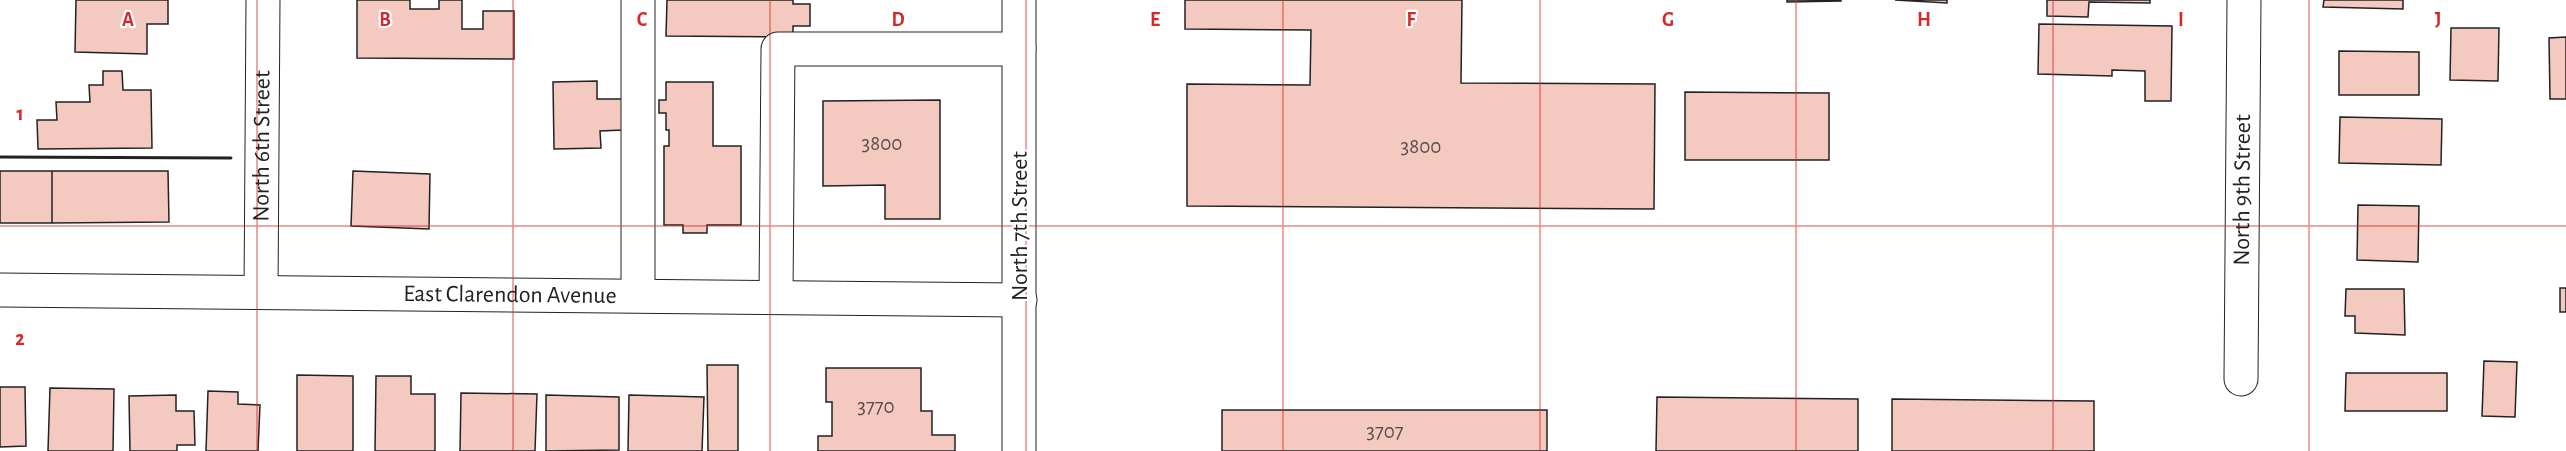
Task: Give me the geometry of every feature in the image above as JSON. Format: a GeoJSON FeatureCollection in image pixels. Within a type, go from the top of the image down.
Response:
{"type":"FeatureCollection","features":[{"type":"Feature","properties":{"kind":"street","name":"North 6th Street"},"geometry":{"type":"LineString","coordinates":[[261,292],[263,0]]}},
{"type":"Feature","properties":{"kind":"street"},"geometry":{"type":"LineString","coordinates":[[638,295],[639,0]]}},
{"type":"Feature","properties":{"kind":"street","name":"North 7th Street"},"geometry":{"type":"LineString","coordinates":[[1019,0],[1019,451]]}},
{"type":"Feature","properties":{"kind":"street","name":"North 9th Street"},"geometry":{"type":"LineString","coordinates":[[2241,379],[2244,0]]}},
{"type":"Feature","properties":{"kind":"street"},"geometry":{"type":"LineString","coordinates":[[776,297],[778,49],[1019,49]]}},
{"type":"Feature","properties":{"kind":"street","name":"East Clarendon Avenue"},"geometry":{"type":"LineString","coordinates":[[0,290],[1020,300]]}},
{"type":"Feature","properties":{"kind":"building"},"geometry":{"type":"Polygon","coordinates":[[[76,0],[168,0],[168,24],[147,24],[147,54],[75,52],[76,0]]]}},
{"type":"Feature","properties":{"kind":"building"},"geometry":{"type":"Polygon","coordinates":[[[357,0],[410,0],[410,9],[439,9],[439,0],[462,0],[462,29],[483,29],[483,11],[514,11],[514,59],[357,58],[357,0]]]}},
{"type":"Feature","properties":{"kind":"building"},"geometry":{"type":"Polygon","coordinates":[[[667,0],[793,0],[793,4],[810,4],[810,26],[793,26],[793,37],[666,36],[667,0]]]}},
{"type":"Feature","properties":{"kind":"building"},"geometry":{"type":"Polygon","coordinates":[[[1185,0],[1462,0],[1461,83],[1655,84],[1654,209],[1187,206],[1187,84],[1310,85],[1311,30],[1185,29],[1185,0]]]}},
{"type":"Feature","properties":{"kind":"building"},"geometry":{"type":"Polygon","coordinates":[[[1787,0],[1841,0],[1841,1],[1787,2],[1787,0]]]}},
{"type":"Feature","properties":{"kind":"building"},"geometry":{"type":"Polygon","coordinates":[[[1895,0],[1947,0],[1947,3],[1895,0]]]}},
{"type":"Feature","properties":{"kind":"building"},"geometry":{"type":"Polygon","coordinates":[[[2047,0],[2150,0],[2150,3],[2089,2],[2088,17],[2047,16],[2047,0]]]}},
{"type":"Feature","properties":{"kind":"building"},"geometry":{"type":"Polygon","coordinates":[[[2324,0],[2403,0],[2403,9],[2323,7],[2324,0]]]}},
{"type":"Feature","properties":{"kind":"building"},"geometry":{"type":"Polygon","coordinates":[[[2039,24],[2172,26],[2171,101],[2145,101],[2145,71],[2112,70],[2112,76],[2038,74],[2039,24]]]}},
{"type":"Feature","properties":{"kind":"building"},"geometry":{"type":"Polygon","coordinates":[[[2451,28],[2499,28],[2498,81],[2450,80],[2451,28]]]}},
{"type":"Feature","properties":{"kind":"building"},"geometry":{"type":"Polygon","coordinates":[[[2566,37],[2566,99],[2550,99],[2549,38],[2566,37]]]}},
{"type":"Feature","properties":{"kind":"building"},"geometry":{"type":"Polygon","coordinates":[[[2339,51],[2419,52],[2419,95],[2339,95],[2339,51]]]}},
{"type":"Feature","properties":{"kind":"building"},"geometry":{"type":"Polygon","coordinates":[[[103,71],[122,71],[123,90],[151,90],[152,148],[38,149],[37,120],[57,120],[56,102],[90,102],[89,85],[103,85],[103,71]]]}},
{"type":"Feature","properties":{"kind":"building"},"geometry":{"type":"Polygon","coordinates":[[[597,81],[597,99],[623,99],[623,130],[600,131],[601,148],[554,149],[553,82],[597,81]]]}},
{"type":"Feature","properties":{"kind":"building"},"geometry":{"type":"Polygon","coordinates":[[[666,82],[713,82],[713,146],[741,146],[741,225],[707,225],[707,233],[683,233],[683,225],[664,225],[664,146],[669,146],[669,130],[666,130],[666,113],[659,113],[659,100],[666,100],[666,82]]]}},
{"type":"Feature","properties":{"kind":"building"},"geometry":{"type":"Polygon","coordinates":[[[1685,92],[1829,93],[1829,160],[1685,160],[1685,92]]]}},
{"type":"Feature","properties":{"kind":"building"},"geometry":{"type":"Polygon","coordinates":[[[940,100],[940,219],[885,219],[885,185],[823,186],[823,101],[940,100]]]}},
{"type":"Feature","properties":{"kind":"building"},"geometry":{"type":"Polygon","coordinates":[[[2340,117],[2442,119],[2441,165],[2339,163],[2340,117]]]}},
{"type":"Feature","properties":{"kind":"building"},"geometry":{"type":"Polygon","coordinates":[[[0,171],[52,171],[52,223],[0,223],[0,171]]]}},
{"type":"Feature","properties":{"kind":"building"},"geometry":{"type":"Polygon","coordinates":[[[52,171],[168,171],[169,222],[52,223],[52,171]]]}},
{"type":"Feature","properties":{"kind":"building"},"geometry":{"type":"Polygon","coordinates":[[[353,171],[430,174],[429,229],[351,226],[353,171]]]}},
{"type":"Feature","properties":{"kind":"building"},"geometry":{"type":"Polygon","coordinates":[[[2358,205],[2419,206],[2418,262],[2357,260],[2358,205]]]}},
{"type":"Feature","properties":{"kind":"building"},"geometry":{"type":"Polygon","coordinates":[[[2560,288],[2566,288],[2566,312],[2560,312],[2560,288]]]}},
{"type":"Feature","properties":{"kind":"building"},"geometry":{"type":"Polygon","coordinates":[[[2346,289],[2404,289],[2405,335],[2355,333],[2355,316],[2345,316],[2346,289]]]}},
{"type":"Feature","properties":{"kind":"building"},"geometry":{"type":"Polygon","coordinates":[[[2484,361],[2517,362],[2515,417],[2482,416],[2484,361]]]}},
{"type":"Feature","properties":{"kind":"building"},"geometry":{"type":"Polygon","coordinates":[[[707,365],[738,365],[738,451],[708,451],[707,365]]]}},
{"type":"Feature","properties":{"kind":"building"},"geometry":{"type":"Polygon","coordinates":[[[826,368],[921,368],[921,411],[932,411],[932,435],[955,435],[955,451],[818,451],[818,436],[832,436],[832,402],[826,402],[826,368]]]}},
{"type":"Feature","properties":{"kind":"building"},"geometry":{"type":"Polygon","coordinates":[[[2346,373],[2447,373],[2447,411],[2345,411],[2346,373]]]}},
{"type":"Feature","properties":{"kind":"building"},"geometry":{"type":"Polygon","coordinates":[[[297,375],[353,376],[353,451],[297,451],[297,375]]]}},
{"type":"Feature","properties":{"kind":"building"},"geometry":{"type":"Polygon","coordinates":[[[376,376],[411,376],[411,394],[435,394],[435,451],[375,451],[376,376]]]}},
{"type":"Feature","properties":{"kind":"building"},"geometry":{"type":"Polygon","coordinates":[[[0,387],[25,387],[26,446],[0,447],[0,387]]]}},
{"type":"Feature","properties":{"kind":"building"},"geometry":{"type":"Polygon","coordinates":[[[50,388],[114,389],[113,451],[48,451],[50,388]]]}},
{"type":"Feature","properties":{"kind":"building"},"geometry":{"type":"Polygon","coordinates":[[[208,391],[238,392],[238,404],[260,405],[258,451],[206,451],[208,391]]]}},
{"type":"Feature","properties":{"kind":"building"},"geometry":{"type":"Polygon","coordinates":[[[461,393],[537,394],[535,451],[460,451],[461,393]]]}},
{"type":"Feature","properties":{"kind":"building"},"geometry":{"type":"Polygon","coordinates":[[[176,395],[176,411],[194,411],[195,445],[177,445],[177,451],[130,451],[129,396],[176,395]]]}},
{"type":"Feature","properties":{"kind":"building"},"geometry":{"type":"Polygon","coordinates":[[[546,395],[619,397],[619,450],[546,451],[546,395]]]}},
{"type":"Feature","properties":{"kind":"building"},"geometry":{"type":"Polygon","coordinates":[[[629,395],[704,397],[702,451],[628,451],[629,395]]]}},
{"type":"Feature","properties":{"kind":"building"},"geometry":{"type":"Polygon","coordinates":[[[1657,397],[1858,399],[1858,451],[1656,451],[1657,397]]]}},
{"type":"Feature","properties":{"kind":"building"},"geometry":{"type":"Polygon","coordinates":[[[1892,399],[2094,401],[2094,451],[1892,451],[1892,399]]]}},
{"type":"Feature","properties":{"kind":"building"},"geometry":{"type":"Polygon","coordinates":[[[1222,410],[1547,410],[1547,451],[1222,451],[1222,410]]]}},
{"type":"Feature","properties":{"kind":"wall"},"geometry":{"type":"LineString","coordinates":[[0,157],[231,158]]}}]}
